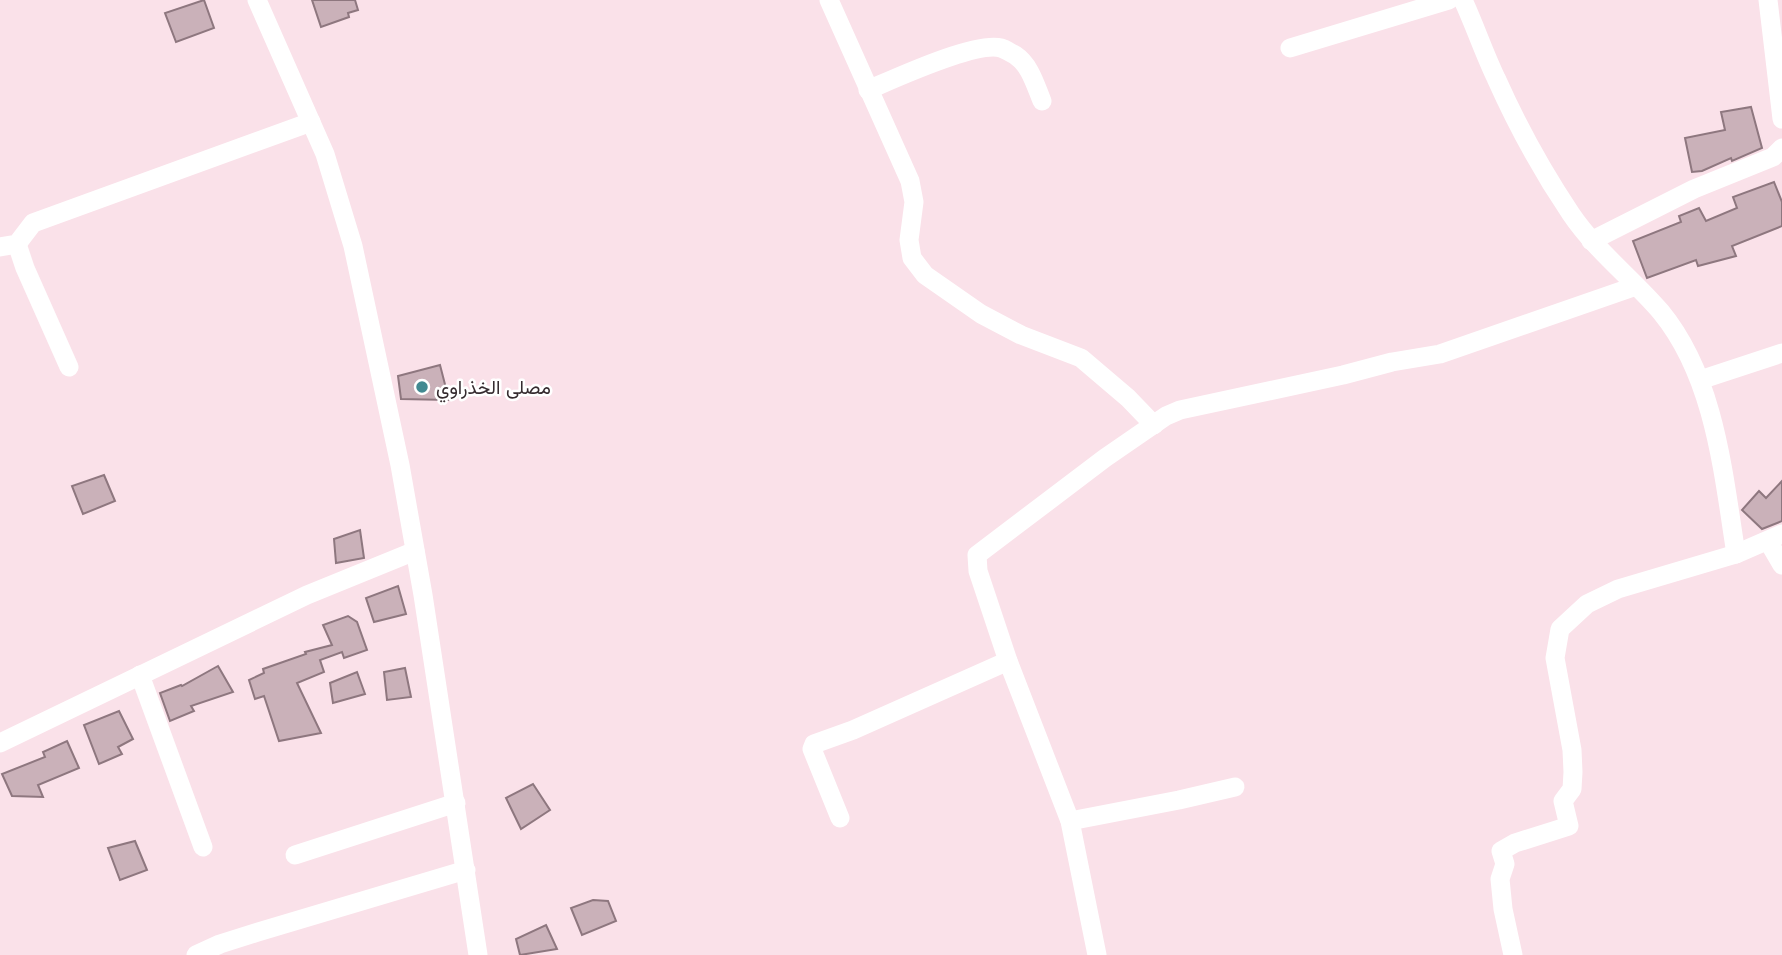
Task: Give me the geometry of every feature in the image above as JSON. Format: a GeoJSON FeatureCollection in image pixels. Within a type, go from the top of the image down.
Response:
{"type":"FeatureCollection","features":[{"type":"Feature","properties":{"kind":"street"},"geometry":{"type":"LineString","coordinates":[[257,0],[325,154],[353,246],[400,465],[456,803],[478,955]]}},
{"type":"Feature","properties":{"kind":"street"},"geometry":{"type":"LineString","coordinates":[[829,0],[909,181],[914,202],[909,240],[912,258],[925,275],[981,314],[1021,335],[1081,358],[1129,398],[1154,425]]}},
{"type":"Feature","properties":{"kind":"street"},"geometry":{"type":"LineString","coordinates":[[1290,48],[1449,0]]}},
{"type":"Feature","properties":{"kind":"street"},"geometry":{"type":"LineString","coordinates":[[1463,0],[1495,76],[1537,159],[1591,241],[1661,312],[1700,380],[1721,462],[1736,554]]}},
{"type":"Feature","properties":{"kind":"street"},"geometry":{"type":"LineString","coordinates":[[1768,0],[1782,119]]}},
{"type":"Feature","properties":{"kind":"street"},"geometry":{"type":"LineString","coordinates":[[868,90],[932,64],[977,50],[999,47],[1017,56],[1029,69],[1042,101]]}},
{"type":"Feature","properties":{"kind":"street"},"geometry":{"type":"LineString","coordinates":[[69,367],[24,268],[8,246],[33,223],[312,122]]}},
{"type":"Feature","properties":{"kind":"street"},"geometry":{"type":"LineString","coordinates":[[1591,241],[1694,189],[1773,157],[1782,148]]}},
{"type":"Feature","properties":{"kind":"street"},"geometry":{"type":"LineString","coordinates":[[1097,955],[1070,821],[1008,661],[978,570],[977,555],[1105,458],[1166,416],[1191,406],[1440,354],[1636,286]]}},
{"type":"Feature","properties":{"kind":"street"},"geometry":{"type":"LineString","coordinates":[[1700,380],[1782,354]]}},
{"type":"Feature","properties":{"kind":"street"},"geometry":{"type":"LineString","coordinates":[[1513,955],[1503,909],[1500,879],[1505,864],[1501,851],[1515,843],[1569,827],[1563,801],[1572,789],[1572,750],[1555,658],[1560,629],[1587,604],[1618,589],[1736,554],[1775,538],[1782,565]]}},
{"type":"Feature","properties":{"kind":"street"},"geometry":{"type":"LineString","coordinates":[[0,743],[307,595],[415,551]]}},
{"type":"Feature","properties":{"kind":"street"},"geometry":{"type":"LineString","coordinates":[[840,818],[813,748],[814,744],[853,730],[1008,661]]}},
{"type":"Feature","properties":{"kind":"street"},"geometry":{"type":"LineString","coordinates":[[140,675],[203,847]]}},
{"type":"Feature","properties":{"kind":"street"},"geometry":{"type":"LineString","coordinates":[[1070,821],[1235,787]]}},
{"type":"Feature","properties":{"kind":"street"},"geometry":{"type":"LineString","coordinates":[[295,855],[456,803]]}},
{"type":"Feature","properties":{"kind":"street"},"geometry":{"type":"LineString","coordinates":[[196,955],[258,932],[466,870]]}},
{"type":"Feature","properties":{"kind":"building"},"geometry":{"type":"Polygon","coordinates":[[[204,0],[214,28],[176,42],[165,13],[204,0]]]}},
{"type":"Feature","properties":{"kind":"building"},"geometry":{"type":"Polygon","coordinates":[[[312,0],[355,0],[358,10],[348,13],[349,17],[321,27],[312,0]]]}},
{"type":"Feature","properties":{"kind":"building"},"geometry":{"type":"Polygon","coordinates":[[[1751,107],[1762,148],[1732,161],[1731,158],[1702,171],[1692,172],[1685,138],[1725,130],[1721,112],[1751,107]]]}},
{"type":"Feature","properties":{"kind":"building"},"geometry":{"type":"Polygon","coordinates":[[[1774,182],[1782,202],[1782,226],[1732,246],[1736,256],[1698,266],[1696,260],[1647,278],[1633,241],[1681,222],[1679,216],[1699,208],[1706,221],[1737,208],[1733,197],[1774,182]]]}},
{"type":"Feature","properties":{"kind":"building","name":"مصلى الخذراوي"},"geometry":{"type":"Polygon","coordinates":[[[440,365],[449,400],[401,399],[398,376],[440,365]]]}},
{"type":"Feature","properties":{"kind":"building"},"geometry":{"type":"Polygon","coordinates":[[[104,475],[115,501],[83,514],[72,486],[104,475]]]}},
{"type":"Feature","properties":{"kind":"building"},"geometry":{"type":"Polygon","coordinates":[[[1782,481],[1782,521],[1762,529],[1742,510],[1759,491],[1766,498],[1782,481]]]}},
{"type":"Feature","properties":{"kind":"building"},"geometry":{"type":"Polygon","coordinates":[[[360,530],[364,558],[336,563],[334,539],[360,530]]]}},
{"type":"Feature","properties":{"kind":"building"},"geometry":{"type":"Polygon","coordinates":[[[398,586],[406,614],[374,622],[366,598],[398,586]]]}},
{"type":"Feature","properties":{"kind":"building"},"geometry":{"type":"Polygon","coordinates":[[[348,616],[357,622],[367,650],[344,658],[342,652],[320,660],[324,672],[297,683],[321,733],[279,741],[264,696],[255,699],[249,680],[264,673],[263,669],[306,654],[305,652],[332,645],[323,625],[348,616]]]}},
{"type":"Feature","properties":{"kind":"building"},"geometry":{"type":"Polygon","coordinates":[[[218,666],[233,692],[191,706],[194,711],[170,721],[160,693],[182,686],[218,666]]]}},
{"type":"Feature","properties":{"kind":"building"},"geometry":{"type":"Polygon","coordinates":[[[405,668],[411,697],[387,700],[384,672],[405,668]]]}},
{"type":"Feature","properties":{"kind":"building"},"geometry":{"type":"Polygon","coordinates":[[[357,672],[365,694],[333,703],[330,683],[357,672]]]}},
{"type":"Feature","properties":{"kind":"building"},"geometry":{"type":"Polygon","coordinates":[[[119,711],[133,739],[118,747],[122,754],[99,764],[84,725],[119,711]]]}},
{"type":"Feature","properties":{"kind":"building"},"geometry":{"type":"Polygon","coordinates":[[[67,741],[79,768],[38,785],[43,797],[12,796],[2,774],[45,757],[43,752],[67,741]]]}},
{"type":"Feature","properties":{"kind":"building"},"geometry":{"type":"Polygon","coordinates":[[[533,784],[550,810],[521,829],[506,798],[533,784]]]}},
{"type":"Feature","properties":{"kind":"building"},"geometry":{"type":"Polygon","coordinates":[[[135,841],[147,870],[120,880],[108,848],[135,841]]]}},
{"type":"Feature","properties":{"kind":"building"},"geometry":{"type":"Polygon","coordinates":[[[593,900],[608,901],[616,921],[582,935],[571,908],[593,900]]]}},
{"type":"Feature","properties":{"kind":"building"},"geometry":{"type":"Polygon","coordinates":[[[546,925],[557,949],[520,955],[516,939],[546,925]]]}},
{"type":"Feature","properties":{"kind":"place","name":"مصلى الخذراوي"},"geometry":{"type":"Point","coordinates":[422,387]}}]}
